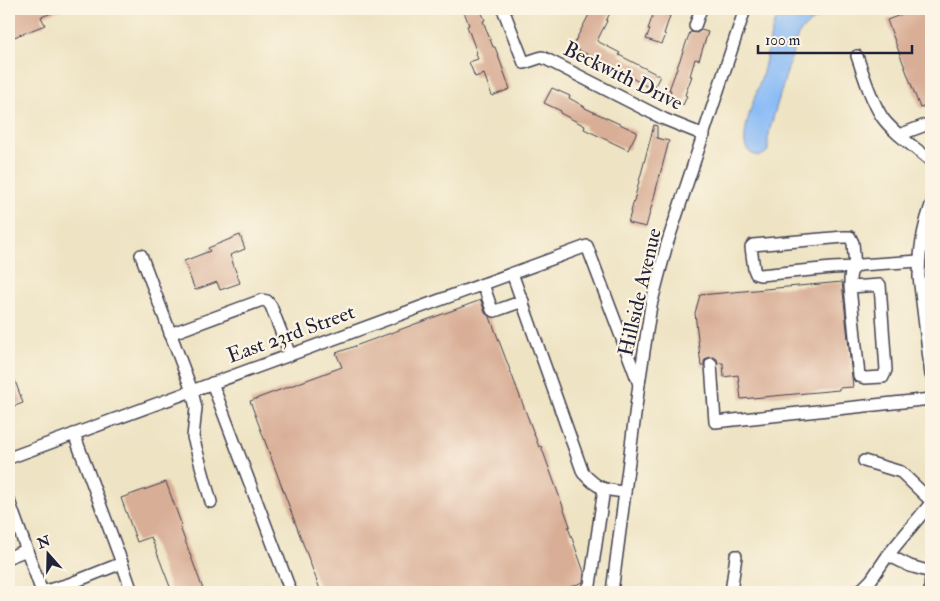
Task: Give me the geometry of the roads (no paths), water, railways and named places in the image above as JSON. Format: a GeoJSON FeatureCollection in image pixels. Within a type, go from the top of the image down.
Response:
{"type":"FeatureCollection","features":[{"type":"Feature","properties":{"kind":"street","name":"Beckwith Drive"},"geometry":{"type":"LineString","coordinates":[[503,9],[524,63],[542,58],[664,119],[704,135]]}},
{"type":"Feature","properties":{"kind":"street"},"geometry":{"type":"LineString","coordinates":[[695,26],[701,9]]}},
{"type":"Feature","properties":{"kind":"street","name":"Hillside Avenue"},"geometry":{"type":"LineString","coordinates":[[612,592],[647,326],[654,292],[667,244],[745,9]]}},
{"type":"Feature","properties":{"kind":"street"},"geometry":{"type":"LineString","coordinates":[[857,56],[871,96],[882,118],[899,135],[931,161]]}},
{"type":"Feature","properties":{"kind":"street"},"geometry":{"type":"LineString","coordinates":[[899,135],[931,123]]}},
{"type":"Feature","properties":{"kind":"street"},"geometry":{"type":"LineString","coordinates":[[931,205],[925,222],[919,261],[919,277],[929,344],[931,375]]}},
{"type":"Feature","properties":{"kind":"street"},"geometry":{"type":"LineString","coordinates":[[850,237],[853,242],[855,268],[756,274],[751,247],[757,244],[850,237]]}},
{"type":"Feature","properties":{"kind":"street","name":"East 23rd Street"},"geometry":{"type":"LineString","coordinates":[[9,458],[587,246],[639,384]]}},
{"type":"Feature","properties":{"kind":"street"},"geometry":{"type":"LineString","coordinates":[[141,255],[192,391],[196,408],[193,437],[211,502]]}},
{"type":"Feature","properties":{"kind":"street"},"geometry":{"type":"LineString","coordinates":[[850,287],[880,285],[886,370],[883,376],[865,378],[859,376],[850,287],[850,276],[855,268],[860,265],[919,261]]}},
{"type":"Feature","properties":{"kind":"street"},"geometry":{"type":"LineString","coordinates":[[512,273],[583,473],[600,488],[625,492]]}},
{"type":"Feature","properties":{"kind":"street"},"geometry":{"type":"LineString","coordinates":[[483,284],[492,310],[495,311],[523,301]]}},
{"type":"Feature","properties":{"kind":"street"},"geometry":{"type":"LineString","coordinates":[[170,334],[262,300],[267,301],[271,306],[290,355]]}},
{"type":"Feature","properties":{"kind":"street"},"geometry":{"type":"LineString","coordinates":[[711,364],[715,422],[931,399]]}},
{"type":"Feature","properties":{"kind":"street"},"geometry":{"type":"LineString","coordinates":[[212,383],[291,592]]}},
{"type":"Feature","properties":{"kind":"street"},"geometry":{"type":"LineString","coordinates":[[74,434],[132,592]]}},
{"type":"Feature","properties":{"kind":"street"},"geometry":{"type":"LineString","coordinates":[[859,592],[931,502],[900,472],[864,461]]}},
{"type":"Feature","properties":{"kind":"street"},"geometry":{"type":"LineString","coordinates":[[586,592],[590,585],[604,489]]}},
{"type":"Feature","properties":{"kind":"street"},"geometry":{"type":"LineString","coordinates":[[9,501],[42,592],[70,588],[122,564]]}},
{"type":"Feature","properties":{"kind":"street"},"geometry":{"type":"LineString","coordinates":[[9,557],[27,550]]}},
{"type":"Feature","properties":{"kind":"street"},"geometry":{"type":"LineString","coordinates":[[888,555],[931,574],[930,592]]}},
{"type":"Feature","properties":{"kind":"street"},"geometry":{"type":"LineString","coordinates":[[734,591],[736,556]]}},
{"type":"Feature","properties":{"kind":"water"},"geometry":{"type":"Polygon","coordinates":[[[781,9],[832,9],[807,25],[798,35],[771,125],[768,151],[757,156],[747,149],[745,144],[746,127],[763,72],[773,27],[781,9]]]}}]}
